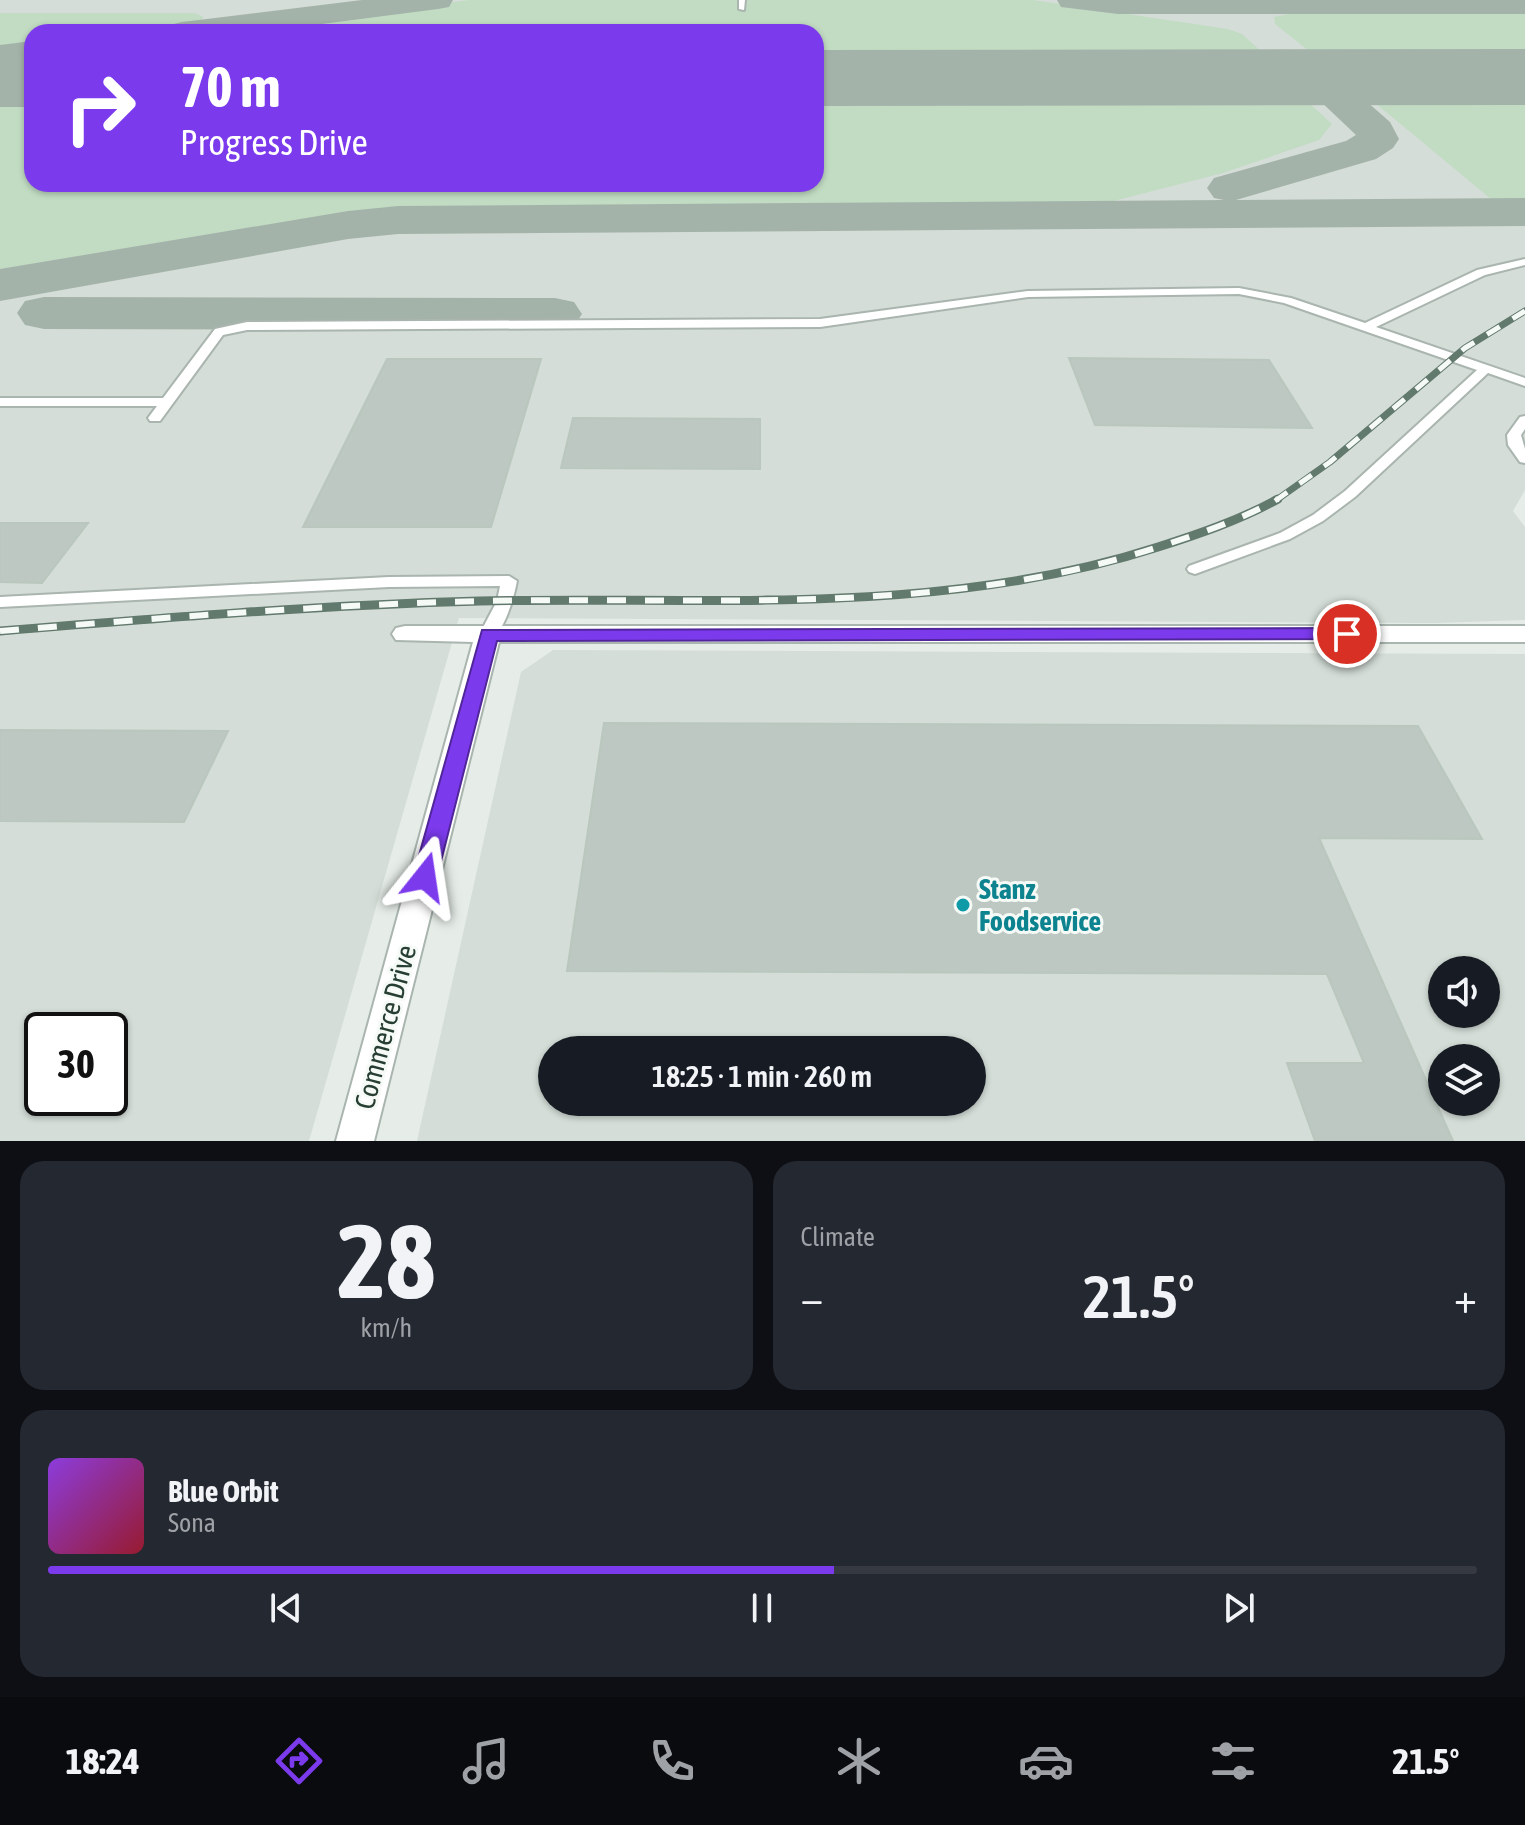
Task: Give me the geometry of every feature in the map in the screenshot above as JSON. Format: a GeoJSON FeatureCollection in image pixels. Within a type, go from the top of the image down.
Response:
{"type":"FeatureCollection","features":[{"type":"Feature","properties":{"kind":"street"},"geometry":{"type":"LineString","coordinates":[[405,634],[1525,634]]}},
{"type":"Feature","properties":{"kind":"street","name":"Commerce Drive"},"geometry":{"type":"LineString","coordinates":[[355,1141],[488,635]]}},
{"type":"Feature","properties":{"kind":"lane"},"geometry":{"type":"LineString","coordinates":[[1368,326],[1481,272],[1525,262]]}},
{"type":"Feature","properties":{"kind":"lane"},"geometry":{"type":"LineString","coordinates":[[155,418],[219,332],[247,326],[820,323],[1028,294],[1188,289],[1239,291],[1287,300],[1525,382]]}},
{"type":"Feature","properties":{"kind":"lane"},"geometry":{"type":"LineString","coordinates":[[1195,569],[1285,536],[1318,518],[1350,494],[1485,369]]}},
{"type":"Feature","properties":{"kind":"lane"},"geometry":{"type":"LineString","coordinates":[[0,402],[167,402]]}},
{"type":"Feature","properties":{"kind":"lane"},"geometry":{"type":"LineString","coordinates":[[1525,420],[1514,435],[1515,445],[1525,459]]}},
{"type":"Feature","properties":{"kind":"lane"},"geometry":{"type":"LineString","coordinates":[[0,602],[389,582],[509,581],[505,601],[488,635]]}},
{"type":"Feature","properties":{"kind":"shaded area"},"geometry":{"type":"Polygon","coordinates":[[[0,0],[1525,0],[1525,490],[1513,511],[1525,527],[1525,620],[1437,623],[459,618],[309,1141],[0,1141],[0,0]]]}},
{"type":"Feature","properties":{"kind":"shaded area"},"geometry":{"type":"Polygon","coordinates":[[[553,650],[1525,654],[1525,1141],[417,1141],[521,672],[553,650]]]}},
{"type":"Feature","properties":{"kind":"green space"},"geometry":{"type":"Polygon","coordinates":[[[469,0],[1033,0],[1228,29],[1242,34],[1264,54],[1264,60],[1253,63],[824,63],[824,24],[288,24],[469,0]]]}},
{"type":"Feature","properties":{"kind":"green space"},"geometry":{"type":"Polygon","coordinates":[[[1310,10],[1525,10],[1525,62],[1323,62],[1275,24],[1274,17],[1310,10]]]}},
{"type":"Feature","properties":{"kind":"green space"},"geometry":{"type":"Polygon","coordinates":[[[0,13],[194,13],[204,17],[199,22],[183,24],[24,24],[24,44],[0,47],[0,13]]]}},
{"type":"Feature","properties":{"kind":"green space"},"geometry":{"type":"Polygon","coordinates":[[[1380,91],[1525,91],[1525,200],[1491,199],[1374,102],[1380,91]]]}},
{"type":"Feature","properties":{"kind":"green space"},"geometry":{"type":"Polygon","coordinates":[[[0,92],[24,92],[24,192],[824,192],[824,92],[1263,92],[1306,100],[1332,124],[1319,140],[1223,173],[1098,205],[389,209],[0,270],[0,92]]]}},
{"type":"Feature","properties":{"kind":"building"},"geometry":{"type":"Polygon","coordinates":[[[1069,358],[1269,360],[1312,428],[1095,425],[1069,358]]]}},
{"type":"Feature","properties":{"kind":"building"},"geometry":{"type":"Polygon","coordinates":[[[387,359],[541,359],[491,527],[303,527],[387,359]]]}},
{"type":"Feature","properties":{"kind":"building"},"geometry":{"type":"Polygon","coordinates":[[[573,418],[760,419],[760,469],[561,468],[573,418]]]}},
{"type":"Feature","properties":{"kind":"building"},"geometry":{"type":"Polygon","coordinates":[[[0,523],[88,523],[42,583],[0,582],[0,523]]]}},
{"type":"Feature","properties":{"kind":"building","name":"Stanz Foodservice"},"geometry":{"type":"Polygon","coordinates":[[[604,723],[1418,726],[1482,839],[1319,838],[1428,1084],[1428,1116],[1442,1116],[1453,1141],[1315,1141],[1287,1063],[1364,1063],[1327,974],[567,971],[604,723]]]}},
{"type":"Feature","properties":{"kind":"building"},"geometry":{"type":"Polygon","coordinates":[[[0,730],[228,731],[184,822],[0,821],[0,730]]]}},
{"type":"Feature","properties":{"kind":"taxiway"},"geometry":{"type":"LineString","coordinates":[[246,24],[438,0]]}},
{"type":"Feature","properties":{"kind":"taxiway"},"geometry":{"type":"LineString","coordinates":[[1072,0],[1118,5],[1525,5]]}},
{"type":"Feature","properties":{"kind":"taxiway"},"geometry":{"type":"LineString","coordinates":[[0,55],[24,52]]}},
{"type":"Feature","properties":{"kind":"taxiway"},"geometry":{"type":"LineString","coordinates":[[1230,188],[1361,150],[1378,139],[1376,131],[1329,88],[1260,78]]}},
{"type":"Feature","properties":{"kind":"taxiway"},"geometry":{"type":"LineString","coordinates":[[0,285],[348,225],[398,220],[1525,212]]}},
{"type":"Feature","properties":{"kind":"taxiway"},"geometry":{"type":"LineString","coordinates":[[44,313],[555,314]]}},
{"type":"Feature","properties":{"kind":"runway"},"geometry":{"type":"LineString","coordinates":[[824,78],[1525,77]]}},
{"type":"Feature","properties":{"kind":"runway"},"geometry":{"type":"LineString","coordinates":[[0,79],[24,79]]}},
{"type":"Feature","properties":{"kind":"railway"},"geometry":{"type":"LineString","coordinates":[[1277,500],[1330,462],[1465,348],[1525,311]]}},
{"type":"Feature","properties":{"kind":"railway"},"geometry":{"type":"LineString","coordinates":[[0,631],[420,603],[822,599],[907,594],[992,585],[1075,570],[1189,537],[1277,500]]}},
{"type":"Feature","properties":{"kind":"place","name":"Stanz Foodservice"},"geometry":{"type":"Point","coordinates":[963,905]}},
{"type":"Feature","properties":{"kind":"route"},"geometry":{"type":"LineString","coordinates":[[425,877],[488,635],[1347,634]]}}]}
